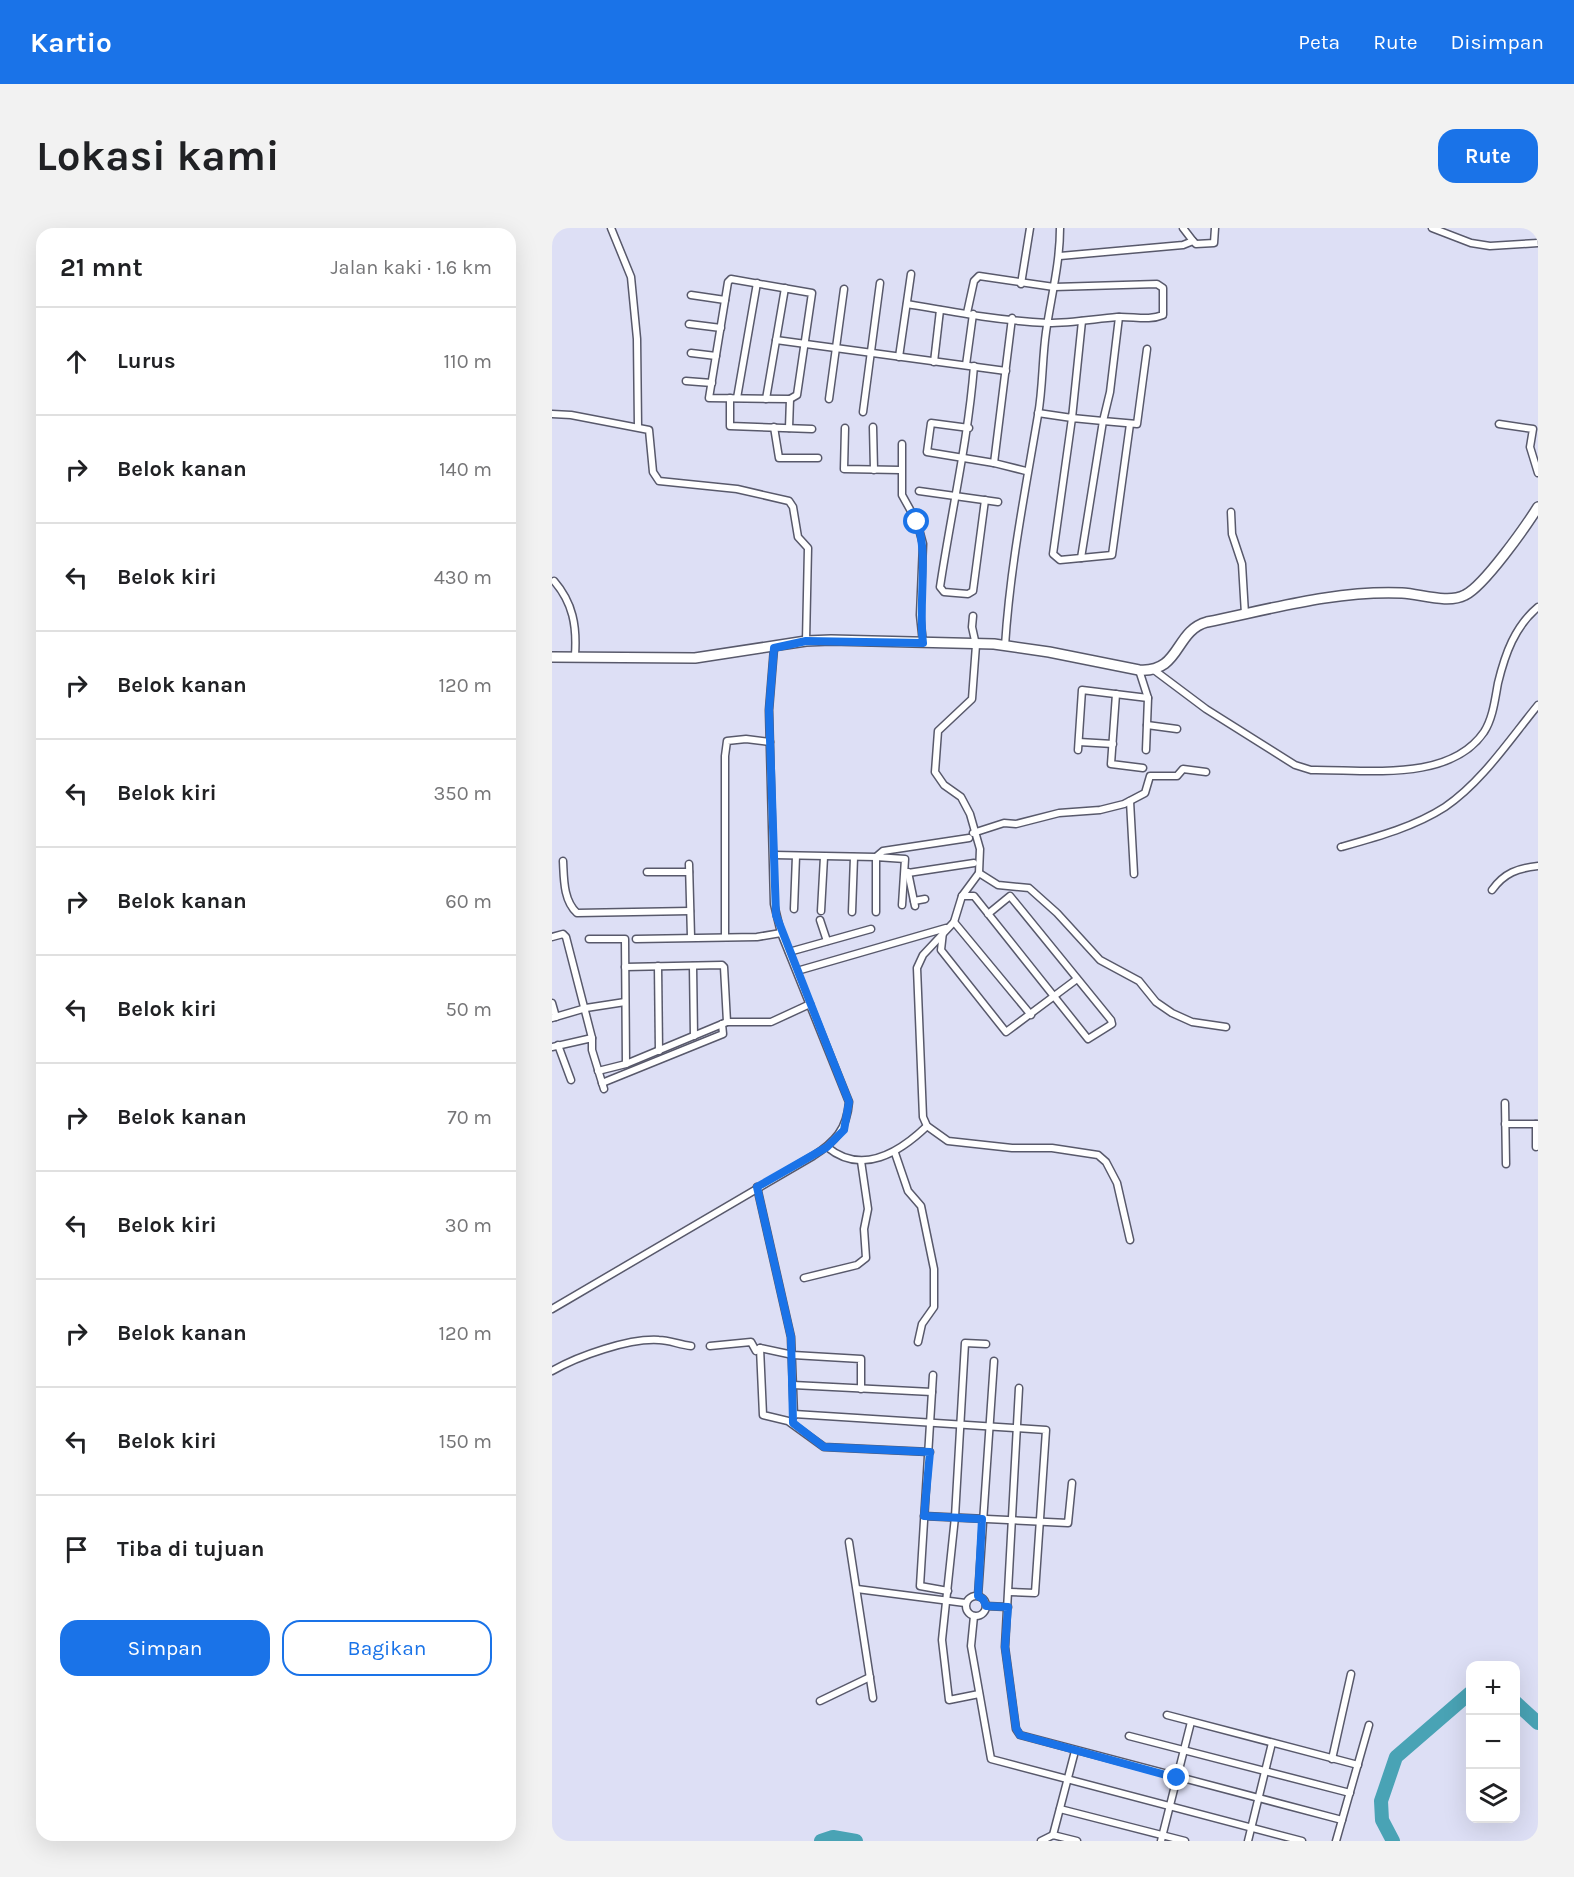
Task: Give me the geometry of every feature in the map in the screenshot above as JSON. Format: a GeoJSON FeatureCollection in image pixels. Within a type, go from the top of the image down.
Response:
{"type":"FeatureCollection","features":[{"type":"Feature","properties":{"kind":"street"},"geometry":{"type":"LineString","coordinates":[[611,228],[626,259],[633,299],[638,339],[638,427]]}},
{"type":"Feature","properties":{"kind":"street"},"geometry":{"type":"LineString","coordinates":[[1021,284],[1030,228]]}},
{"type":"Feature","properties":{"kind":"street"},"geometry":{"type":"LineString","coordinates":[[1005,646],[1009,580],[1026,471],[1038,413],[1048,322],[1060,256],[1060,228]]}},
{"type":"Feature","properties":{"kind":"street"},"geometry":{"type":"LineString","coordinates":[[1183,228],[1196,244],[1212,244],[1215,228]]}},
{"type":"Feature","properties":{"kind":"street"},"geometry":{"type":"LineString","coordinates":[[1432,228],[1470,243],[1490,246],[1538,243]]}},
{"type":"Feature","properties":{"kind":"street"},"geometry":{"type":"LineString","coordinates":[[1060,256],[1183,245],[1193,241]]}},
{"type":"Feature","properties":{"kind":"street"},"geometry":{"type":"LineString","coordinates":[[899,357],[911,274]]}},
{"type":"Feature","properties":{"kind":"street"},"geometry":{"type":"LineString","coordinates":[[907,304],[940,310],[970,313],[1048,322],[1119,317],[1161,317],[1163,288],[1156,284],[1054,287],[1021,284],[979,276],[974,281],[970,313],[966,365]]}},
{"type":"Feature","properties":{"kind":"street"},"geometry":{"type":"LineString","coordinates":[[731,279],[785,288],[812,293],[796,395],[790,399],[709,398],[725,300],[731,279]]}},
{"type":"Feature","properties":{"kind":"street"},"geometry":{"type":"LineString","coordinates":[[757,283],[730,426],[812,429]]}},
{"type":"Feature","properties":{"kind":"street"},"geometry":{"type":"LineString","coordinates":[[863,412],[880,283]]}},
{"type":"Feature","properties":{"kind":"street"},"geometry":{"type":"LineString","coordinates":[[766,399],[785,288]]}},
{"type":"Feature","properties":{"kind":"street"},"geometry":{"type":"LineString","coordinates":[[829,399],[844,289]]}},
{"type":"Feature","properties":{"kind":"street"},"geometry":{"type":"LineString","coordinates":[[691,295],[725,300]]}},
{"type":"Feature","properties":{"kind":"street"},"geometry":{"type":"LineString","coordinates":[[934,362],[940,310]]}},
{"type":"Feature","properties":{"kind":"street"},"geometry":{"type":"LineString","coordinates":[[1081,558],[1103,421],[1110,392],[1119,317]]}},
{"type":"Feature","properties":{"kind":"street"},"geometry":{"type":"LineString","coordinates":[[994,463],[1012,318]]}},
{"type":"Feature","properties":{"kind":"street"},"geometry":{"type":"LineString","coordinates":[[1083,321],[1053,554],[1060,560],[1112,555],[1130,424]]}},
{"type":"Feature","properties":{"kind":"street"},"geometry":{"type":"LineString","coordinates":[[689,324],[721,328]]}},
{"type":"Feature","properties":{"kind":"street"},"geometry":{"type":"LineString","coordinates":[[776,340],[1005,371]]}},
{"type":"Feature","properties":{"kind":"street"},"geometry":{"type":"LineString","coordinates":[[1038,413],[1138,423],[1147,349]]}},
{"type":"Feature","properties":{"kind":"street"},"geometry":{"type":"LineString","coordinates":[[691,353],[716,356]]}},
{"type":"Feature","properties":{"kind":"street"},"geometry":{"type":"LineString","coordinates":[[974,366],[969,428],[954,496],[940,587],[944,592],[968,594],[973,591],[985,500]]}},
{"type":"Feature","properties":{"kind":"street"},"geometry":{"type":"LineString","coordinates":[[686,381],[712,383]]}},
{"type":"Feature","properties":{"kind":"street"},"geometry":{"type":"LineString","coordinates":[[789,428],[790,399]]}},
{"type":"Feature","properties":{"kind":"street"},"geometry":{"type":"LineString","coordinates":[[552,414],[638,427],[650,432],[653,472],[656,480],[737,489],[791,503],[796,532],[807,548],[806,641]]}},
{"type":"Feature","properties":{"kind":"street"},"geometry":{"type":"LineString","coordinates":[[969,428],[934,423],[929,426],[928,453],[994,463],[1026,471]]}},
{"type":"Feature","properties":{"kind":"street"},"geometry":{"type":"LineString","coordinates":[[1499,424],[1523,425],[1536,430],[1530,447],[1538,473]]}},
{"type":"Feature","properties":{"kind":"street"},"geometry":{"type":"LineString","coordinates":[[873,427],[874,470]]}},
{"type":"Feature","properties":{"kind":"street"},"geometry":{"type":"LineString","coordinates":[[774,428],[779,458],[818,458]]}},
{"type":"Feature","properties":{"kind":"street"},"geometry":{"type":"LineString","coordinates":[[844,428],[844,469],[900,470]]}},
{"type":"Feature","properties":{"kind":"street"},"geometry":{"type":"LineString","coordinates":[[902,444],[900,470],[902,495],[917,522],[923,544],[920,615],[923,643]]}},
{"type":"Feature","properties":{"kind":"street"},"geometry":{"type":"LineString","coordinates":[[919,491],[998,502]]}},
{"type":"Feature","properties":{"kind":"street"},"geometry":{"type":"LineString","coordinates":[[552,657],[575,655],[694,658],[774,648],[806,641],[923,643],[1005,646],[1049,652],[1139,670],[1154,670],[1175,656],[1188,633],[1195,626],[1245,614],[1303,602],[1375,594],[1412,593],[1452,598],[1463,596],[1471,592],[1513,544],[1538,507]]}},
{"type":"Feature","properties":{"kind":"street"},"geometry":{"type":"LineString","coordinates":[[1231,512],[1232,534],[1242,564],[1245,614]]}},
{"type":"Feature","properties":{"kind":"street"},"geometry":{"type":"LineString","coordinates":[[554,581],[565,594],[571,608],[576,636],[575,655]]}},
{"type":"Feature","properties":{"kind":"street"},"geometry":{"type":"LineString","coordinates":[[1154,670],[1206,709],[1295,765],[1311,770],[1431,767],[1456,758],[1485,730],[1509,646],[1527,617],[1538,607]]}},
{"type":"Feature","properties":{"kind":"street"},"geometry":{"type":"LineString","coordinates":[[973,616],[972,627],[976,645],[972,699],[938,731],[935,772],[944,785],[961,797],[970,814],[971,835],[980,849],[978,873],[962,896],[952,924],[923,955],[917,968],[923,1117],[927,1126],[939,1137],[948,1140],[1012,1148],[1052,1148],[1098,1155],[1106,1162],[1118,1183],[1130,1240]]}},
{"type":"Feature","properties":{"kind":"street"},"geometry":{"type":"LineString","coordinates":[[552,1309],[827,1147],[844,1130],[849,1102],[789,952],[774,904],[769,710],[774,648]]}},
{"type":"Feature","properties":{"kind":"street"},"geometry":{"type":"LineString","coordinates":[[1139,670],[1148,698],[1146,750]]}},
{"type":"Feature","properties":{"kind":"street"},"geometry":{"type":"LineString","coordinates":[[1078,750],[1082,690],[1148,698]]}},
{"type":"Feature","properties":{"kind":"street"},"geometry":{"type":"LineString","coordinates":[[1116,694],[1111,764],[1143,768]]}},
{"type":"Feature","properties":{"kind":"street"},"geometry":{"type":"LineString","coordinates":[[1341,847],[1413,824],[1446,806],[1471,784],[1538,705]]}},
{"type":"Feature","properties":{"kind":"street"},"geometry":{"type":"LineString","coordinates":[[1147,725],[1177,729]]}},
{"type":"Feature","properties":{"kind":"street"},"geometry":{"type":"LineString","coordinates":[[724,937],[727,741],[746,739],[770,742]]}},
{"type":"Feature","properties":{"kind":"street"},"geometry":{"type":"LineString","coordinates":[[1079,742],[1113,744]]}},
{"type":"Feature","properties":{"kind":"street"},"geometry":{"type":"LineString","coordinates":[[876,912],[876,857],[883,851],[971,835],[1004,823],[1016,824],[1059,813],[1100,810],[1130,801],[1145,793],[1150,776],[1177,776],[1183,770],[1206,772]]}},
{"type":"Feature","properties":{"kind":"street"},"geometry":{"type":"LineString","coordinates":[[1130,801],[1134,874]]}},
{"type":"Feature","properties":{"kind":"street"},"geometry":{"type":"LineString","coordinates":[[903,848],[914,903],[925,899]]}},
{"type":"Feature","properties":{"kind":"street"},"geometry":{"type":"LineString","coordinates":[[774,855],[905,859]]}},
{"type":"Feature","properties":{"kind":"street"},"geometry":{"type":"LineString","coordinates":[[794,909],[796,856]]}},
{"type":"Feature","properties":{"kind":"street"},"geometry":{"type":"LineString","coordinates":[[821,911],[824,857]]}},
{"type":"Feature","properties":{"kind":"street"},"geometry":{"type":"LineString","coordinates":[[852,912],[854,857]]}},
{"type":"Feature","properties":{"kind":"street"},"geometry":{"type":"LineString","coordinates":[[902,905],[905,859]]}},
{"type":"Feature","properties":{"kind":"street"},"geometry":{"type":"LineString","coordinates":[[563,861],[566,896],[577,913],[690,911]]}},
{"type":"Feature","properties":{"kind":"street"},"geometry":{"type":"LineString","coordinates":[[908,873],[974,863]]}},
{"type":"Feature","properties":{"kind":"street"},"geometry":{"type":"LineString","coordinates":[[689,864],[691,938]]}},
{"type":"Feature","properties":{"kind":"street"},"geometry":{"type":"LineString","coordinates":[[1492,890],[1499,880],[1515,869],[1538,866]]}},
{"type":"Feature","properties":{"kind":"street"},"geometry":{"type":"LineString","coordinates":[[647,872],[689,872]]}},
{"type":"Feature","properties":{"kind":"street"},"geometry":{"type":"LineString","coordinates":[[978,873],[998,885],[1029,888],[1057,913],[1100,960],[1139,981],[1156,1002],[1172,1013],[1192,1022],[1226,1027]]}},
{"type":"Feature","properties":{"kind":"street"},"geometry":{"type":"LineString","coordinates":[[962,896],[974,896],[988,914],[1054,997],[1088,1039],[1112,1024],[1010,896],[988,914]]}},
{"type":"Feature","properties":{"kind":"street"},"geometry":{"type":"LineString","coordinates":[[820,920],[827,942]]}},
{"type":"Feature","properties":{"kind":"street"},"geometry":{"type":"LineString","coordinates":[[797,971],[952,924]]}},
{"type":"Feature","properties":{"kind":"street"},"geometry":{"type":"LineString","coordinates":[[952,924],[1031,1015]]}},
{"type":"Feature","properties":{"kind":"street"},"geometry":{"type":"LineString","coordinates":[[789,952],[871,929]]}},
{"type":"Feature","properties":{"kind":"street"},"geometry":{"type":"LineString","coordinates":[[943,932],[941,950],[1006,1032],[1077,979]]}},
{"type":"Feature","properties":{"kind":"street"},"geometry":{"type":"LineString","coordinates":[[636,939],[782,933]]}},
{"type":"Feature","properties":{"kind":"street"},"geometry":{"type":"LineString","coordinates":[[552,937],[563,934],[566,937],[586,1008],[603,1086],[723,1034],[724,968],[722,965],[625,967]]}},
{"type":"Feature","properties":{"kind":"street"},"geometry":{"type":"LineString","coordinates":[[589,939],[625,939],[626,1064]]}},
{"type":"Feature","properties":{"kind":"street"},"geometry":{"type":"LineString","coordinates":[[658,966],[659,1051]]}},
{"type":"Feature","properties":{"kind":"street"},"geometry":{"type":"LineString","coordinates":[[693,966],[694,1036]]}},
{"type":"Feature","properties":{"kind":"street"},"geometry":{"type":"LineString","coordinates":[[552,1003],[554,1018],[586,1008],[626,1002]]}},
{"type":"Feature","properties":{"kind":"street"},"geometry":{"type":"LineString","coordinates":[[598,1071],[626,1064],[724,1023],[771,1022],[810,1004]]}},
{"type":"Feature","properties":{"kind":"street"},"geometry":{"type":"LineString","coordinates":[[711,1029],[714,1038]]}},
{"type":"Feature","properties":{"kind":"street"},"geometry":{"type":"LineString","coordinates":[[571,1080],[555,1046],[592,1038]]}},
{"type":"Feature","properties":{"kind":"street"},"geometry":{"type":"LineString","coordinates":[[1505,1103],[1506,1164]]}},
{"type":"Feature","properties":{"kind":"street"},"geometry":{"type":"LineString","coordinates":[[1505,1124],[1537,1124],[1536,1148]]}},
{"type":"Feature","properties":{"kind":"street"},"geometry":{"type":"LineString","coordinates":[[827,1147],[836,1155],[861,1161],[895,1153],[927,1126]]}},
{"type":"Feature","properties":{"kind":"street"},"geometry":{"type":"LineString","coordinates":[[895,1153],[908,1191],[921,1206],[934,1269],[934,1307],[922,1324],[918,1342]]}},
{"type":"Feature","properties":{"kind":"street"},"geometry":{"type":"LineString","coordinates":[[804,1278],[857,1265],[866,1258],[864,1229],[868,1209],[861,1161]]}},
{"type":"Feature","properties":{"kind":"street"},"geometry":{"type":"LineString","coordinates":[[757,1187],[791,1337],[793,1423]]}},
{"type":"Feature","properties":{"kind":"street"},"geometry":{"type":"LineString","coordinates":[[552,1371],[570,1361],[644,1340],[661,1340],[691,1346]]}},
{"type":"Feature","properties":{"kind":"street"},"geometry":{"type":"LineString","coordinates":[[710,1346],[751,1342],[756,1351],[760,1348],[793,1355],[861,1359],[861,1389]]}},
{"type":"Feature","properties":{"kind":"street"},"geometry":{"type":"LineString","coordinates":[[979,1694],[950,1700],[942,1640],[955,1517],[965,1343],[986,1344]]}},
{"type":"Feature","properties":{"kind":"street"},"geometry":{"type":"LineString","coordinates":[[760,1348],[763,1415],[793,1423],[824,1447],[930,1452]]}},
{"type":"Feature","properties":{"kind":"street"},"geometry":{"type":"LineString","coordinates":[[978,1596],[994,1361]]}},
{"type":"Feature","properties":{"kind":"street"},"geometry":{"type":"LineString","coordinates":[[933,1376],[920,1586],[948,1591]]}},
{"type":"Feature","properties":{"kind":"street"},"geometry":{"type":"LineString","coordinates":[[793,1385],[932,1392]]}},
{"type":"Feature","properties":{"kind":"street"},"geometry":{"type":"LineString","coordinates":[[1020,1388],[1005,1647],[1016,1728],[1026,1738],[1342,1820]]}},
{"type":"Feature","properties":{"kind":"street"},"geometry":{"type":"LineString","coordinates":[[794,1414],[1046,1430],[1035,1593],[1009,1592]]}},
{"type":"Feature","properties":{"kind":"street"},"geometry":{"type":"LineString","coordinates":[[924,1516],[1068,1523],[1072,1483]]}},
{"type":"Feature","properties":{"kind":"street"},"geometry":{"type":"LineString","coordinates":[[849,1542],[873,1698]]}},
{"type":"Feature","properties":{"kind":"street"},"geometry":{"type":"LineString","coordinates":[[857,1589],[966,1603]]}},
{"type":"Feature","properties":{"kind":"street"},"geometry":{"type":"LineString","coordinates":[[978,1596],[983,1599],[986,1606],[983,1614],[974,1616],[968,1613],[966,1603],[969,1598],[978,1596]]}},
{"type":"Feature","properties":{"kind":"street"},"geometry":{"type":"LineString","coordinates":[[986,1606],[1008,1607]]}},
{"type":"Feature","properties":{"kind":"street"},"geometry":{"type":"LineString","coordinates":[[974,1616],[971,1646],[991,1759],[1302,1841]]}},
{"type":"Feature","properties":{"kind":"street"},"geometry":{"type":"LineString","coordinates":[[1332,1759],[1351,1674]]}},
{"type":"Feature","properties":{"kind":"street"},"geometry":{"type":"LineString","coordinates":[[820,1701],[870,1677]]}},
{"type":"Feature","properties":{"kind":"street"},"geometry":{"type":"LineString","coordinates":[[1167,1715],[1358,1765]]}},
{"type":"Feature","properties":{"kind":"street"},"geometry":{"type":"LineString","coordinates":[[1161,1838],[1191,1722]]}},
{"type":"Feature","properties":{"kind":"street"},"geometry":{"type":"LineString","coordinates":[[1336,1841],[1369,1725]]}},
{"type":"Feature","properties":{"kind":"street"},"geometry":{"type":"LineString","coordinates":[[1129,1736],[1350,1793]]}},
{"type":"Feature","properties":{"kind":"street"},"geometry":{"type":"LineString","coordinates":[[1248,1841],[1272,1743]]}},
{"type":"Feature","properties":{"kind":"street"},"geometry":{"type":"LineString","coordinates":[[1053,1835],[1075,1751]]}},
{"type":"Feature","properties":{"kind":"street"},"geometry":{"type":"LineString","coordinates":[[1060,1809],[1161,1838],[1185,1841]]}},
{"type":"Feature","properties":{"kind":"street"},"geometry":{"type":"LineString","coordinates":[[1041,1841],[1053,1835],[1077,1841]]}},
{"type":"Feature","properties":{"kind":"waterway"},"geometry":{"type":"LineString","coordinates":[[1393,1841],[1382,1820],[1381,1801],[1396,1757],[1466,1696]]}},
{"type":"Feature","properties":{"kind":"waterway"},"geometry":{"type":"LineString","coordinates":[[1520,1707],[1538,1723]]}},
{"type":"Feature","properties":{"kind":"waterway"},"geometry":{"type":"LineString","coordinates":[[821,1841],[833,1837],[856,1841]]}},
{"type":"Feature","properties":{"kind":"route"},"geometry":{"type":"LineString","coordinates":[[917,522],[923,544],[920,615],[923,643],[831,640],[806,641],[774,648],[773,686],[769,710],[773,767],[774,904],[782,933],[821,1030],[837,1077],[849,1102],[844,1130],[827,1147],[757,1187],[791,1337],[793,1423],[824,1447],[930,1452],[924,1516],[982,1519],[978,1596],[983,1599],[986,1606],[1008,1607],[1005,1647],[1016,1728],[1020,1735],[1177,1778]]}}]}
